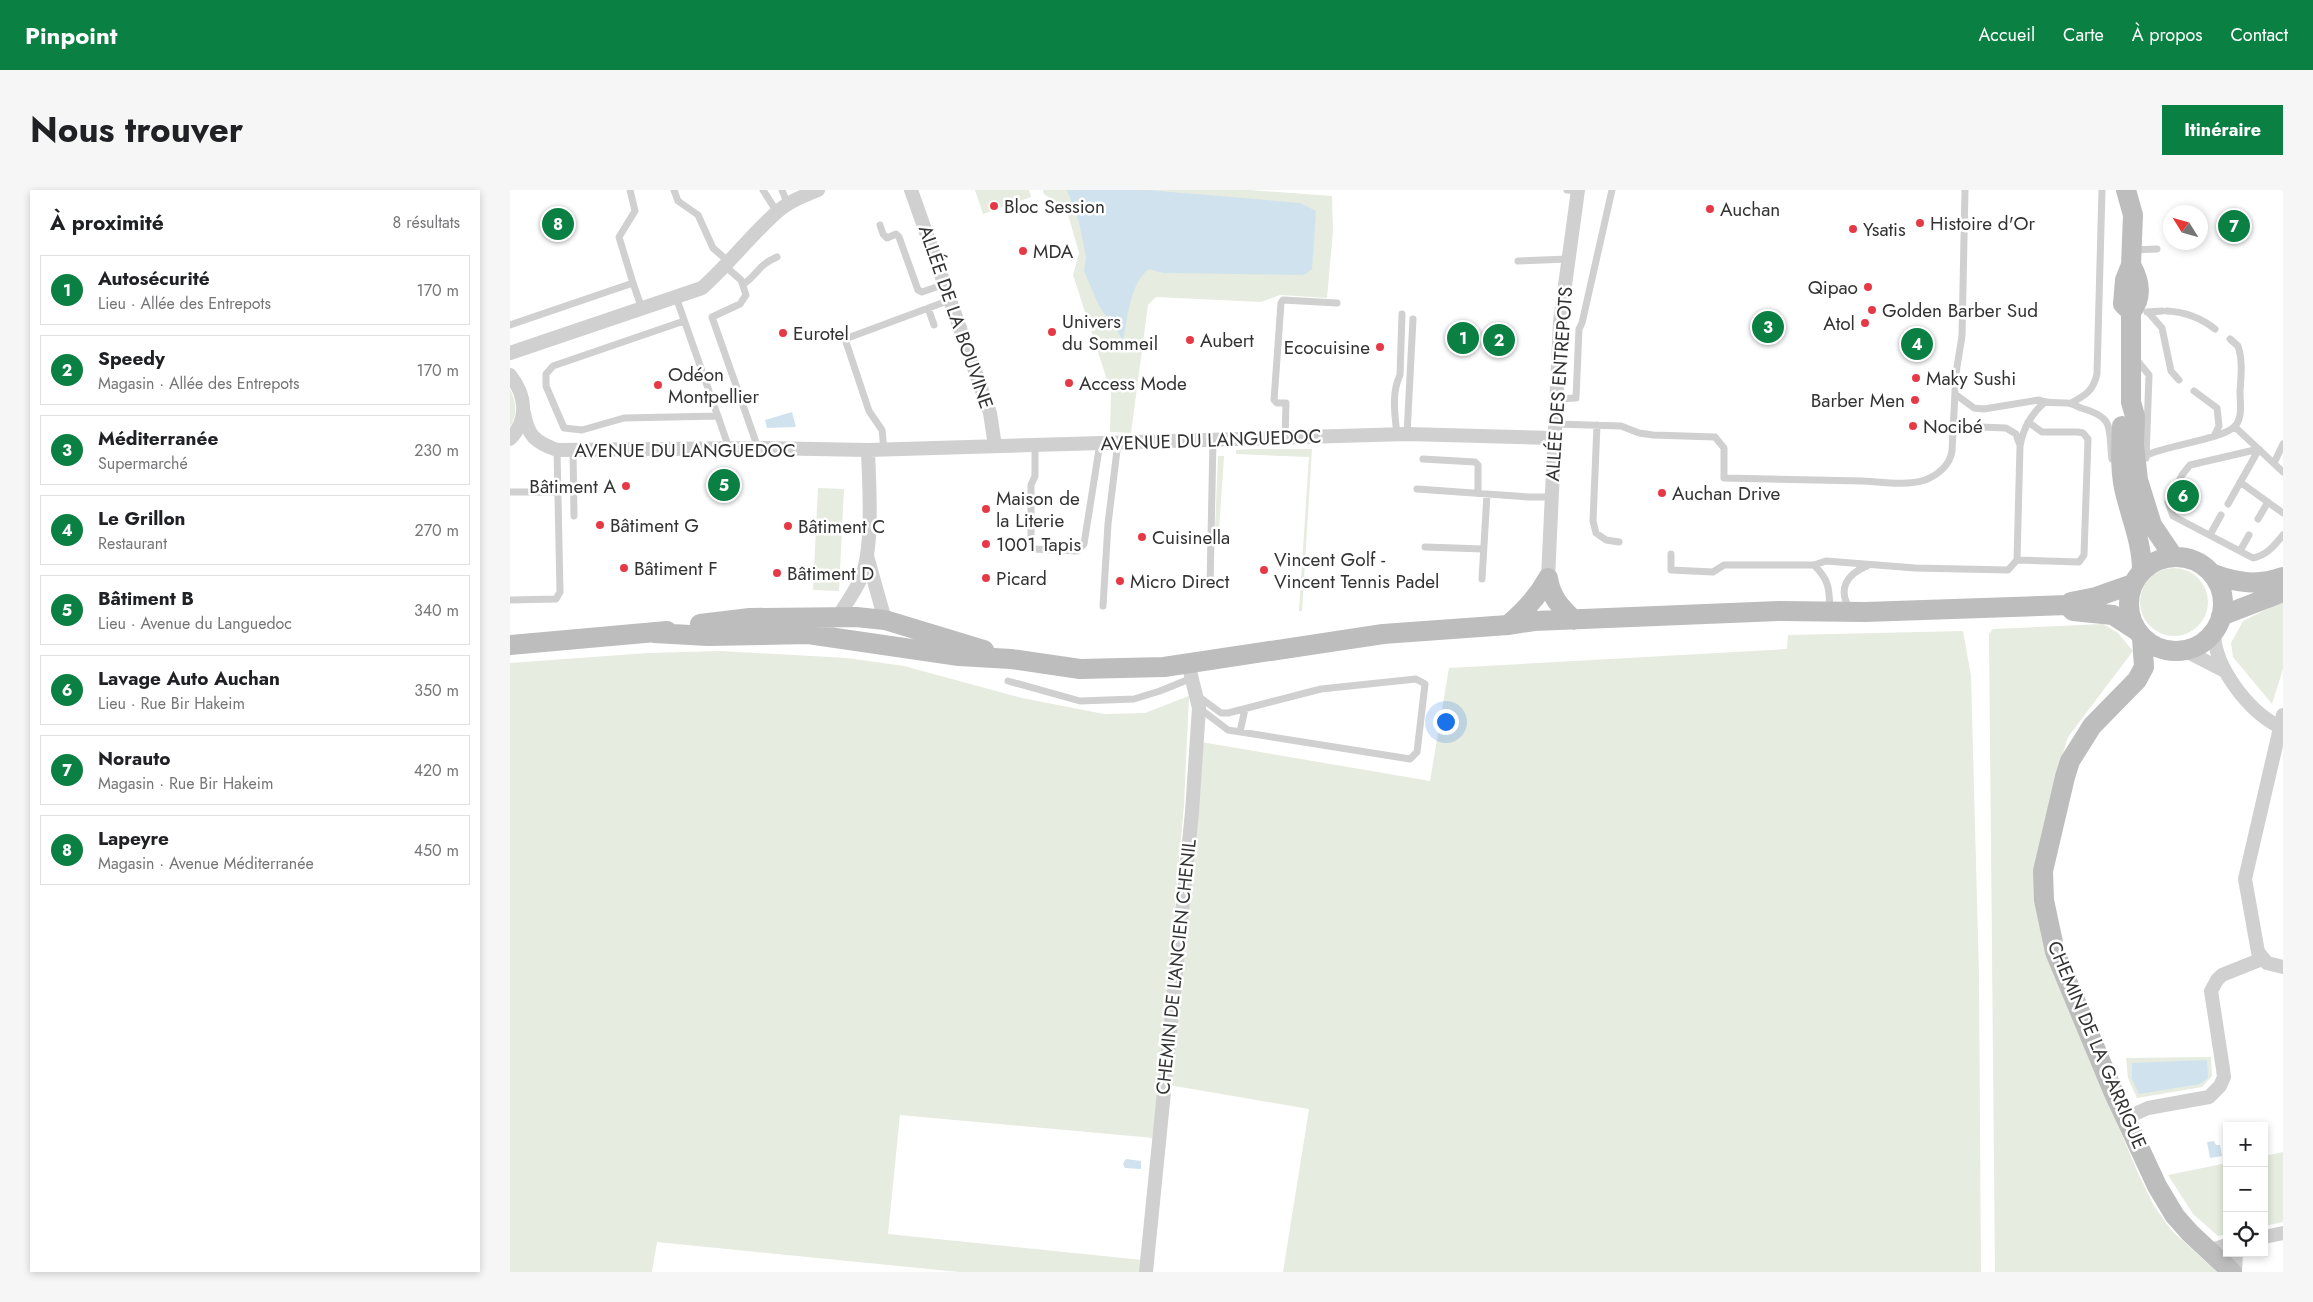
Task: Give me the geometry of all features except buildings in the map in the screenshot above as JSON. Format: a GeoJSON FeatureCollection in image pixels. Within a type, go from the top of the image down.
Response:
{"type":"FeatureCollection","features":[{"type":"Feature","properties":{"kind":"street"},"geometry":{"type":"LineString","coordinates":[[510,354],[702,288],[728,265],[782,208],[818,190]]}},
{"type":"Feature","properties":{"kind":"street","name":"ALLÉE DE LA BOUVINE"},"geometry":{"type":"LineString","coordinates":[[911,190],[990,413],[995,446]]}},
{"type":"Feature","properties":{"kind":"street","name":"ALLÉE DES ENTREPOTS"},"geometry":{"type":"LineString","coordinates":[[1549,585],[1560,322],[1575,190]]}},
{"type":"Feature","properties":{"kind":"street"},"geometry":{"type":"LineString","coordinates":[[2126,190],[2133,215],[2132,258],[2139,279],[2138,303],[2140,312],[2131,354],[2131,402],[2135,416],[2134,445],[2138,480],[2152,525],[2173,556]]}},
{"type":"Feature","properties":{"kind":"street"},"geometry":{"type":"LineString","coordinates":[[2133,215],[2139,200],[2140,190]]}},
{"type":"Feature","properties":{"kind":"street","name":"AVENUE DU LANGUEDOC"},"geometry":{"type":"LineString","coordinates":[[510,375],[518,385],[523,399],[529,433],[540,444],[557,450],[758,448],[884,450],[1035,444],[1555,431]]}},
{"type":"Feature","properties":{"kind":"street"},"geometry":{"type":"LineString","coordinates":[[2131,402],[2122,418],[2121,454],[2124,486],[2142,555],[2138,577],[2128,607],[2139,633],[2144,668]]}},
{"type":"Feature","properties":{"kind":"street"},"geometry":{"type":"LineString","coordinates":[[510,439],[520,426],[524,413]]}},
{"type":"Feature","properties":{"kind":"street"},"geometry":{"type":"LineString","coordinates":[[837,618],[861,577],[867,552],[870,509],[868,450]]}},
{"type":"Feature","properties":{"kind":"street"},"geometry":{"type":"LineString","coordinates":[[867,552],[885,620]]}},
{"type":"Feature","properties":{"kind":"street"},"geometry":{"type":"LineString","coordinates":[[654,633],[708,636],[758,634],[828,635],[959,656],[1012,659],[1080,669],[1190,670],[1383,634],[1521,623],[1574,620],[1848,614],[2067,605],[2071,602],[2096,597],[2138,577],[2162,558],[2173,556],[2188,558],[2202,564],[2212,574],[2220,587],[2223,601],[2214,642],[2225,671],[2254,708],[2266,720],[2282,721],[2245,879],[2258,952],[2266,963],[2283,967]]}},
{"type":"Feature","properties":{"kind":"street"},"geometry":{"type":"LineString","coordinates":[[2212,574],[2236,582],[2250,584],[2268,582],[2283,577]]}},
{"type":"Feature","properties":{"kind":"street"},"geometry":{"type":"LineString","coordinates":[[1549,585],[1560,608],[1574,620]]}},
{"type":"Feature","properties":{"kind":"street"},"geometry":{"type":"LineString","coordinates":[[1521,623],[1547,602],[1549,585]]}},
{"type":"Feature","properties":{"kind":"street"},"geometry":{"type":"LineString","coordinates":[[2178,651],[2206,640],[2218,624],[2283,592]]}},
{"type":"Feature","properties":{"kind":"street"},"geometry":{"type":"LineString","coordinates":[[2067,605],[2073,611],[2113,615],[2151,644],[2178,651],[2225,671]]}},
{"type":"Feature","properties":{"kind":"street"},"geometry":{"type":"LineString","coordinates":[[1521,623],[1528,633],[1531,634],[1850,622],[1848,614]]}},
{"type":"Feature","properties":{"kind":"street"},"geometry":{"type":"LineString","coordinates":[[510,645],[654,633],[699,624],[750,618],[856,617],[885,620],[1012,659]]}},
{"type":"Feature","properties":{"kind":"street"},"geometry":{"type":"LineString","coordinates":[[837,618],[858,625],[882,643]]}},
{"type":"Feature","properties":{"kind":"street"},"geometry":{"type":"LineString","coordinates":[[758,634],[782,627],[838,630],[885,620]]}},
{"type":"Feature","properties":{"kind":"street","name":"CHEMIN DE LA GARRIGUE"},"geometry":{"type":"LineString","coordinates":[[2178,651],[2144,668],[2129,690],[2092,726],[2070,761],[2064,777],[2042,882],[2055,952],[2126,1118],[2166,1202],[2190,1233],[2218,1248],[2233,1272]]}},
{"type":"Feature","properties":{"kind":"street","name":"CHEMIN DE L'ANCIEN CHENIL"},"geometry":{"type":"LineString","coordinates":[[1146,1272],[1192,812],[1198,702],[1190,670]]}},
{"type":"Feature","properties":{"kind":"street"},"geometry":{"type":"LineString","coordinates":[[2126,1118],[2148,1108],[2202,1099],[2216,1092],[2224,1077],[2211,991],[2216,980],[2222,976],[2262,959]]}},
{"type":"Feature","properties":{"kind":"street"},"geometry":{"type":"LineString","coordinates":[[2268,1236],[2283,1233]]}},
{"type":"Feature","properties":{"kind":"street"},"geometry":{"type":"LineString","coordinates":[[2233,1272],[2235,1257]]}},
{"type":"Feature","properties":{"kind":"lane"},"geometry":{"type":"LineString","coordinates":[[630,190],[635,211],[619,238],[642,309]]}},
{"type":"Feature","properties":{"kind":"lane"},"geometry":{"type":"LineString","coordinates":[[674,190],[678,201],[698,215],[713,248],[744,284],[746,295],[744,300],[712,317],[758,448]]}},
{"type":"Feature","properties":{"kind":"lane"},"geometry":{"type":"LineString","coordinates":[[763,190],[782,208]]}},
{"type":"Feature","properties":{"kind":"lane"},"geometry":{"type":"LineString","coordinates":[[782,190],[782,208]]}},
{"type":"Feature","properties":{"kind":"lane"},"geometry":{"type":"LineString","coordinates":[[1556,399],[1576,398],[1579,328],[1582,323],[1612,190]]}},
{"type":"Feature","properties":{"kind":"lane"},"geometry":{"type":"LineString","coordinates":[[1555,431],[1596,425],[1621,426],[1639,433],[1653,435],[1715,437],[1724,448],[1724,478],[1917,481],[1934,476],[1942,470],[1951,457],[1956,372],[1962,336],[1965,190]]}},
{"type":"Feature","properties":{"kind":"lane"},"geometry":{"type":"LineString","coordinates":[[2071,403],[2082,398],[2094,388],[2097,374],[2102,190]]}},
{"type":"Feature","properties":{"kind":"lane"},"geometry":{"type":"LineString","coordinates":[[880,225],[883,234],[887,238],[896,234],[899,237],[918,290],[922,292],[944,284]]}},
{"type":"Feature","properties":{"kind":"lane"},"geometry":{"type":"LineString","coordinates":[[2132,258],[2157,250]]}},
{"type":"Feature","properties":{"kind":"lane"},"geometry":{"type":"LineString","coordinates":[[744,284],[752,279],[764,262],[778,257]]}},
{"type":"Feature","properties":{"kind":"lane"},"geometry":{"type":"LineString","coordinates":[[1518,261],[1568,259]]}},
{"type":"Feature","properties":{"kind":"lane"},"geometry":{"type":"LineString","coordinates":[[510,325],[633,283]]}},
{"type":"Feature","properties":{"kind":"lane"},"geometry":{"type":"LineString","coordinates":[[676,297],[729,449]]}},
{"type":"Feature","properties":{"kind":"lane"},"geometry":{"type":"LineString","coordinates":[[884,450],[882,430],[869,411],[845,339],[950,300]]}},
{"type":"Feature","properties":{"kind":"lane"},"geometry":{"type":"LineString","coordinates":[[1284,438],[1286,403],[1276,403],[1274,400],[1281,303],[1283,300],[1338,303]]}},
{"type":"Feature","properties":{"kind":"lane"},"geometry":{"type":"LineString","coordinates":[[928,308],[934,324]]}},
{"type":"Feature","properties":{"kind":"lane"},"geometry":{"type":"LineString","coordinates":[[2140,312],[2178,312],[2204,320],[2215,329]]}},
{"type":"Feature","properties":{"kind":"lane"},"geometry":{"type":"LineString","coordinates":[[2140,312],[2162,328],[2171,371],[2179,380]]}},
{"type":"Feature","properties":{"kind":"lane"},"geometry":{"type":"LineString","coordinates":[[1402,314],[1400,375],[1396,382],[1393,405],[1402,435]]}},
{"type":"Feature","properties":{"kind":"lane"},"geometry":{"type":"LineString","coordinates":[[1402,435],[1413,319]]}},
{"type":"Feature","properties":{"kind":"lane"},"geometry":{"type":"LineString","coordinates":[[684,320],[553,366],[546,374],[546,386],[564,428],[568,430],[582,430],[624,418],[718,416]]}},
{"type":"Feature","properties":{"kind":"lane"},"geometry":{"type":"LineString","coordinates":[[2147,455],[2162,448],[2214,436],[2226,432],[2235,426],[2240,417],[2241,366],[2238,346],[2230,339]]}},
{"type":"Feature","properties":{"kind":"lane"},"geometry":{"type":"LineString","coordinates":[[2131,354],[2149,375],[2147,455],[2142,473],[2143,495]]}},
{"type":"Feature","properties":{"kind":"lane"},"geometry":{"type":"LineString","coordinates":[[2194,391],[2217,408],[2219,426],[2214,436]]}},
{"type":"Feature","properties":{"kind":"lane"},"geometry":{"type":"LineString","coordinates":[[1955,394],[1974,408],[1984,409],[2023,401],[2039,400],[2071,403],[2096,412],[2110,428],[2113,467],[2116,476],[2124,486]]}},
{"type":"Feature","properties":{"kind":"lane"},"geometry":{"type":"LineString","coordinates":[[1848,614],[1845,584],[1856,570],[1868,566],[2008,570],[2017,560],[2020,446],[2028,422],[2045,402]]}},
{"type":"Feature","properties":{"kind":"lane"},"geometry":{"type":"LineString","coordinates":[[2017,560],[2079,562],[2084,555],[2088,439],[2083,433],[2078,432],[2042,432],[2028,422]]}},
{"type":"Feature","properties":{"kind":"lane"},"geometry":{"type":"LineString","coordinates":[[1596,425],[1593,521],[1596,533],[1606,540],[1619,542]]}},
{"type":"Feature","properties":{"kind":"lane"},"geometry":{"type":"LineString","coordinates":[[1953,426],[2006,428],[2016,434],[2020,446]]}},
{"type":"Feature","properties":{"kind":"lane"},"geometry":{"type":"LineString","coordinates":[[2235,426],[2283,472]]}},
{"type":"Feature","properties":{"kind":"lane"},"geometry":{"type":"LineString","coordinates":[[1210,586],[1213,440]]}},
{"type":"Feature","properties":{"kind":"lane"},"geometry":{"type":"LineString","coordinates":[[1103,606],[1108,524],[1118,442]]}},
{"type":"Feature","properties":{"kind":"lane"},"geometry":{"type":"LineString","coordinates":[[1035,444],[1035,476],[1031,485],[1031,544],[1033,549],[1078,551],[1084,544],[1100,443]]}},
{"type":"Feature","properties":{"kind":"lane"},"geometry":{"type":"LineString","coordinates":[[2274,463],[2283,444]]}},
{"type":"Feature","properties":{"kind":"lane"},"geometry":{"type":"LineString","coordinates":[[2228,504],[2259,449]]}},
{"type":"Feature","properties":{"kind":"lane"},"geometry":{"type":"LineString","coordinates":[[2259,449],[2190,465],[2170,494],[2168,502],[2173,516],[2253,558],[2262,556],[2272,549],[2283,535]]}},
{"type":"Feature","properties":{"kind":"lane"},"geometry":{"type":"LineString","coordinates":[[510,600],[556,599],[560,592],[557,450]]}},
{"type":"Feature","properties":{"kind":"lane"},"geometry":{"type":"LineString","coordinates":[[574,450],[574,516]]}},
{"type":"Feature","properties":{"kind":"lane"},"geometry":{"type":"LineString","coordinates":[[1423,459],[1475,462],[1478,465],[1478,493]]}},
{"type":"Feature","properties":{"kind":"lane"},"geometry":{"type":"LineString","coordinates":[[2240,482],[2283,513]]}},
{"type":"Feature","properties":{"kind":"lane"},"geometry":{"type":"LineString","coordinates":[[1417,489],[1552,497]]}},
{"type":"Feature","properties":{"kind":"lane"},"geometry":{"type":"LineString","coordinates":[[510,492],[558,492]]}},
{"type":"Feature","properties":{"kind":"lane"},"geometry":{"type":"LineString","coordinates":[[1482,579],[1487,494]]}},
{"type":"Feature","properties":{"kind":"lane"},"geometry":{"type":"LineString","coordinates":[[2258,519],[2268,502]]}},
{"type":"Feature","properties":{"kind":"lane"},"geometry":{"type":"LineString","coordinates":[[2210,535],[2221,515]]}},
{"type":"Feature","properties":{"kind":"lane"},"geometry":{"type":"LineString","coordinates":[[2240,551],[2248,535]]}},
{"type":"Feature","properties":{"kind":"lane"},"geometry":{"type":"LineString","coordinates":[[1426,547],[1483,549]]}},
{"type":"Feature","properties":{"kind":"lane"},"geometry":{"type":"LineString","coordinates":[[1671,554],[1671,570],[1713,572],[1724,565],[1814,566],[1826,560],[1858,562],[1868,566]]}},
{"type":"Feature","properties":{"kind":"lane"},"geometry":{"type":"LineString","coordinates":[[1814,566],[1825,576],[1829,586],[1848,614]]}},
{"type":"Feature","properties":{"kind":"lane"},"geometry":{"type":"LineString","coordinates":[[1008,681],[1080,701],[1134,699],[1160,691],[1190,670]]}},
{"type":"Feature","properties":{"kind":"lane"},"geometry":{"type":"LineString","coordinates":[[1416,679],[1425,684],[1416,752],[1410,759],[1225,729],[1198,702],[1221,713],[1245,709],[1321,689],[1416,679]]}},
{"type":"Feature","properties":{"kind":"lane"},"geometry":{"type":"LineString","coordinates":[[1240,732],[1245,709]]}},
{"type":"Feature","properties":{"kind":"shaded area","name":"Bloc Session"},"geometry":{"type":"Polygon","coordinates":[[[975,190],[1029,190],[1031,197],[983,214],[975,190]]]}},
{"type":"Feature","properties":{"kind":"shaded area"},"geometry":{"type":"Polygon","coordinates":[[[1043,190],[1249,190],[1332,196],[1333,231],[1327,298],[1280,295],[1261,302],[1156,297],[1148,305],[1131,433],[1110,432],[1111,392],[1073,275],[1079,253],[1067,211],[1044,194],[1043,190]]]}},
{"type":"Feature","properties":{"kind":"shaded area"},"geometry":{"type":"Polygon","coordinates":[[[510,389],[514,398],[515,408],[513,422],[510,427],[510,389]]]}},
{"type":"Feature","properties":{"kind":"shaded area"},"geometry":{"type":"Polygon","coordinates":[[[1312,449],[1302,611],[1299,611],[1309,457],[1236,454],[1236,450],[1312,449]]]}},
{"type":"Feature","properties":{"kind":"shaded area"},"geometry":{"type":"Polygon","coordinates":[[[1218,456],[1224,456],[1219,531],[1215,530],[1218,456]]]}},
{"type":"Feature","properties":{"kind":"shaded area"},"geometry":{"type":"Polygon","coordinates":[[[818,488],[844,489],[839,591],[813,590],[818,488]]]}},
{"type":"Feature","properties":{"kind":"shaded area"},"geometry":{"type":"Polygon","coordinates":[[[2174,568],[2187,571],[2198,578],[2205,589],[2208,602],[2205,615],[2198,626],[2187,633],[2174,636],[2161,633],[2150,626],[2143,615],[2140,602],[2143,589],[2150,578],[2161,571],[2174,568]]]}},
{"type":"Feature","properties":{"kind":"shaded area"},"geometry":{"type":"Polygon","coordinates":[[[2283,601],[2283,669],[2272,704],[2233,657],[2231,643],[2243,621],[2283,601]]]}},
{"type":"Feature","properties":{"kind":"shaded area"},"geometry":{"type":"Polygon","coordinates":[[[2103,624],[2118,633],[2133,651],[2068,737],[2054,783],[2035,869],[2062,994],[2138,1173],[2154,1206],[2172,1231],[2217,1272],[1995,1272],[1989,634],[1993,629],[2103,624]]]}},
{"type":"Feature","properties":{"kind":"shaded area"},"geometry":{"type":"Polygon","coordinates":[[[1963,631],[1971,676],[1979,974],[1981,1272],[1283,1272],[1309,1109],[1169,1085],[1201,742],[1430,781],[1449,668],[1787,649],[1788,635],[1963,631]]]}},
{"type":"Feature","properties":{"kind":"shaded area"},"geometry":{"type":"Polygon","coordinates":[[[720,651],[847,658],[904,666],[1022,698],[1104,714],[1145,713],[1189,696],[1184,805],[1154,1138],[900,1115],[888,1234],[1142,1260],[1141,1272],[959,1272],[657,1242],[652,1272],[510,1272],[510,663],[648,653],[720,651]]]}},
{"type":"Feature","properties":{"kind":"shaded area"},"geometry":{"type":"Polygon","coordinates":[[[2211,1057],[2212,1076],[2202,1087],[2137,1098],[2128,1078],[2126,1058],[2211,1057]]]}},
{"type":"Feature","properties":{"kind":"shaded area"},"geometry":{"type":"Polygon","coordinates":[[[2283,1152],[2283,1222],[2268,1225],[2268,1167],[2268,1155],[2283,1152]]]}},
{"type":"Feature","properties":{"kind":"shaded area"},"geometry":{"type":"Polygon","coordinates":[[[2223,1164],[2223,1235],[2218,1236],[2193,1214],[2168,1175],[2223,1164]]]}},
{"type":"Feature","properties":{"kind":"water"},"geometry":{"type":"Polygon","coordinates":[[[1067,190],[1147,190],[1300,203],[1316,211],[1312,269],[1304,275],[1164,273],[1149,269],[1143,275],[1134,292],[1128,311],[1123,340],[1099,306],[1084,271],[1086,257],[1079,222],[1067,190]]]}},
{"type":"Feature","properties":{"kind":"water"},"geometry":{"type":"Polygon","coordinates":[[[792,412],[796,427],[767,428],[765,420],[792,412]]]}},
{"type":"Feature","properties":{"kind":"water"},"geometry":{"type":"Polygon","coordinates":[[[2207,1060],[2208,1078],[2200,1084],[2139,1094],[2132,1079],[2132,1063],[2207,1060]]]}},
{"type":"Feature","properties":{"kind":"water"},"geometry":{"type":"Polygon","coordinates":[[[2214,1141],[2216,1145],[2220,1145],[2222,1156],[2210,1158],[2207,1142],[2214,1141]]]}},
{"type":"Feature","properties":{"kind":"water"},"geometry":{"type":"Polygon","coordinates":[[[1126,1159],[1141,1161],[1141,1169],[1125,1168],[1123,1164],[1126,1159]]]}},
{"type":"Feature","properties":{"kind":"place","name":"Bloc Session"},"geometry":{"type":"Point","coordinates":[994,206]}},
{"type":"Feature","properties":{"kind":"place","name":"Auchan"},"geometry":{"type":"Point","coordinates":[1710,209]}},
{"type":"Feature","properties":{"kind":"place","name":"Histoire d'Or"},"geometry":{"type":"Point","coordinates":[1920,223]}},
{"type":"Feature","properties":{"kind":"place","name":"Lapeyre"},"geometry":{"type":"Point","coordinates":[558,224]}},
{"type":"Feature","properties":{"kind":"place","name":"Norauto"},"geometry":{"type":"Point","coordinates":[2234,226]}},
{"type":"Feature","properties":{"kind":"place","name":"Ysatis"},"geometry":{"type":"Point","coordinates":[1853,229]}},
{"type":"Feature","properties":{"kind":"place","name":"MDA"},"geometry":{"type":"Point","coordinates":[1023,251]}},
{"type":"Feature","properties":{"kind":"place","name":"Qipao"},"geometry":{"type":"Point","coordinates":[1868,287]}},
{"type":"Feature","properties":{"kind":"place","name":"Golden Barber Sud"},"geometry":{"type":"Point","coordinates":[1872,310]}},
{"type":"Feature","properties":{"kind":"place","name":"Atol"},"geometry":{"type":"Point","coordinates":[1865,323]}},
{"type":"Feature","properties":{"kind":"place","name":"Méditerranée"},"geometry":{"type":"Point","coordinates":[1768,327]}},
{"type":"Feature","properties":{"kind":"place","name":"Univers du Sommeil"},"geometry":{"type":"Point","coordinates":[1052,332]}},
{"type":"Feature","properties":{"kind":"place","name":"Eurotel"},"geometry":{"type":"Point","coordinates":[783,333]}},
{"type":"Feature","properties":{"kind":"place","name":"Autosécurité"},"geometry":{"type":"Point","coordinates":[1463,338]}},
{"type":"Feature","properties":{"kind":"place","name":"Aubert"},"geometry":{"type":"Point","coordinates":[1190,340]}},
{"type":"Feature","properties":{"kind":"place","name":"Speedy"},"geometry":{"type":"Point","coordinates":[1499,340]}},
{"type":"Feature","properties":{"kind":"place","name":"Le Grillon"},"geometry":{"type":"Point","coordinates":[1917,344]}},
{"type":"Feature","properties":{"kind":"place","name":"Ecocuisine"},"geometry":{"type":"Point","coordinates":[1380,347]}},
{"type":"Feature","properties":{"kind":"place","name":"Maky Sushi"},"geometry":{"type":"Point","coordinates":[1916,378]}},
{"type":"Feature","properties":{"kind":"place","name":"Access Mode"},"geometry":{"type":"Point","coordinates":[1069,383]}},
{"type":"Feature","properties":{"kind":"place","name":"Odéon Montpellier"},"geometry":{"type":"Point","coordinates":[658,385]}},
{"type":"Feature","properties":{"kind":"place","name":"Barber Men"},"geometry":{"type":"Point","coordinates":[1915,400]}},
{"type":"Feature","properties":{"kind":"place","name":"Nocibé"},"geometry":{"type":"Point","coordinates":[1913,426]}},
{"type":"Feature","properties":{"kind":"place","name":"Bâtiment B"},"geometry":{"type":"Point","coordinates":[724,485]}},
{"type":"Feature","properties":{"kind":"place","name":"Bâtiment A"},"geometry":{"type":"Point","coordinates":[626,486]}},
{"type":"Feature","properties":{"kind":"place","name":"Auchan Drive"},"geometry":{"type":"Point","coordinates":[1662,493]}},
{"type":"Feature","properties":{"kind":"place","name":"Lavage Auto Auchan"},"geometry":{"type":"Point","coordinates":[2183,496]}},
{"type":"Feature","properties":{"kind":"place","name":"Maison de la Literie"},"geometry":{"type":"Point","coordinates":[986,509]}},
{"type":"Feature","properties":{"kind":"place","name":"Bâtiment G"},"geometry":{"type":"Point","coordinates":[600,525]}},
{"type":"Feature","properties":{"kind":"place","name":"Bâtiment C"},"geometry":{"type":"Point","coordinates":[788,526]}},
{"type":"Feature","properties":{"kind":"place","name":"Cuisinella"},"geometry":{"type":"Point","coordinates":[1142,537]}},
{"type":"Feature","properties":{"kind":"place","name":"1001 Tapis"},"geometry":{"type":"Point","coordinates":[986,544]}},
{"type":"Feature","properties":{"kind":"place","name":"Bâtiment F"},"geometry":{"type":"Point","coordinates":[624,568]}},
{"type":"Feature","properties":{"kind":"place","name":"Vincent Golf - Vincent Tennis Padel"},"geometry":{"type":"Point","coordinates":[1264,570]}},
{"type":"Feature","properties":{"kind":"place","name":"Bâtiment D"},"geometry":{"type":"Point","coordinates":[777,573]}},
{"type":"Feature","properties":{"kind":"place","name":"Picard"},"geometry":{"type":"Point","coordinates":[986,578]}},
{"type":"Feature","properties":{"kind":"place","name":"Micro Direct"},"geometry":{"type":"Point","coordinates":[1120,581]}}]}
